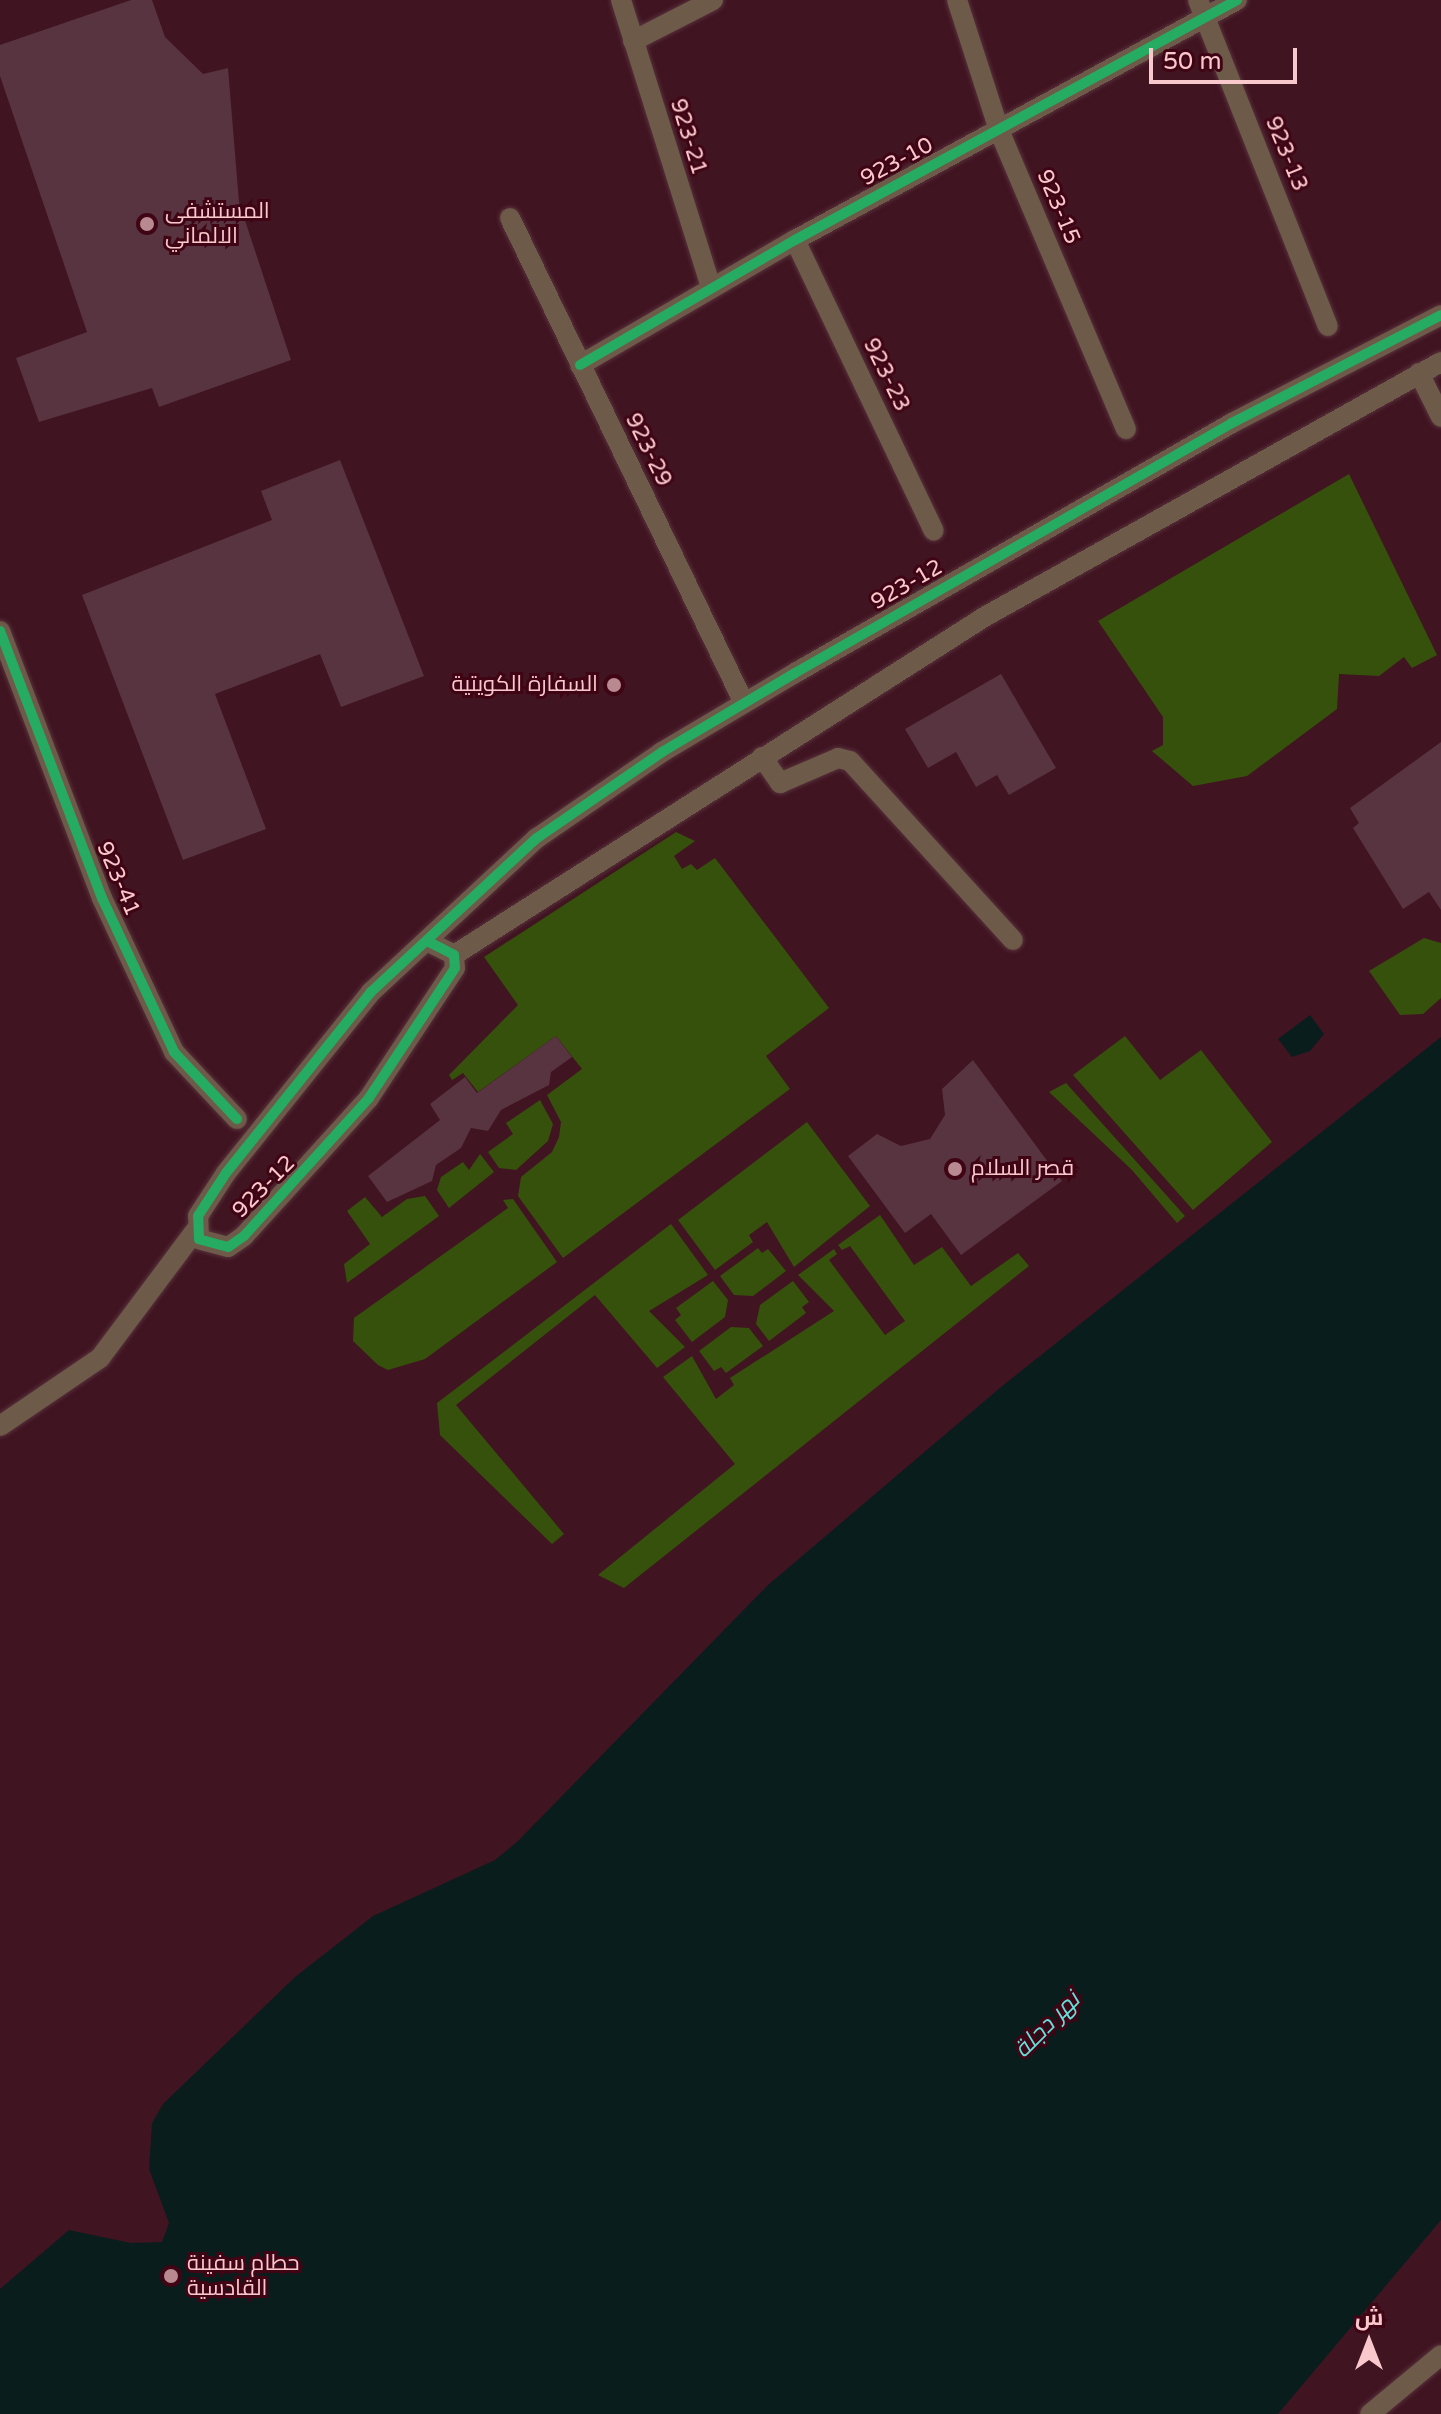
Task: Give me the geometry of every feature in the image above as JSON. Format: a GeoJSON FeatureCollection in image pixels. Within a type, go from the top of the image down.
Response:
{"type":"FeatureCollection","features":[{"type":"Feature","properties":{"kind":"street","name":"923-21"},"geometry":{"type":"LineString","coordinates":[[621,0],[711,287]]}},
{"type":"Feature","properties":{"kind":"street"},"geometry":{"type":"LineString","coordinates":[[633,41],[713,0]]}},
{"type":"Feature","properties":{"kind":"street","name":"923-15"},"geometry":{"type":"LineString","coordinates":[[957,0],[999,130],[1126,429]]}},
{"type":"Feature","properties":{"kind":"street","name":"923-10"},"geometry":{"type":"LineString","coordinates":[[580,365],[711,287],[999,130],[1202,9],[1237,0]]}},
{"type":"Feature","properties":{"kind":"street","name":"923-13"},"geometry":{"type":"LineString","coordinates":[[1202,9],[1328,326]]}},
{"type":"Feature","properties":{"kind":"street","name":"923-29"},"geometry":{"type":"LineString","coordinates":[[510,218],[744,703]]}},
{"type":"Feature","properties":{"kind":"street","name":"923-23"},"geometry":{"type":"LineString","coordinates":[[795,240],[934,531]]}},
{"type":"Feature","properties":{"kind":"street","name":"923-12"},"geometry":{"type":"LineString","coordinates":[[0,1426],[100,1358],[195,1231],[226,1173],[371,992],[537,838],[744,703],[1232,423],[1441,315]]}},
{"type":"Feature","properties":{"kind":"street"},"geometry":{"type":"LineString","coordinates":[[427,941],[454,955],[986,616],[1441,362]]}},
{"type":"Feature","properties":{"kind":"street"},"geometry":{"type":"LineString","coordinates":[[1419,373],[1441,417]]}},
{"type":"Feature","properties":{"kind":"street","name":"923-41"},"geometry":{"type":"LineString","coordinates":[[0,631],[102,898],[174,1052],[237,1119]]}},
{"type":"Feature","properties":{"kind":"street"},"geometry":{"type":"LineString","coordinates":[[762,757],[780,783],[838,758],[850,761],[1013,940]]}},
{"type":"Feature","properties":{"kind":"street","name":"923-12"},"geometry":{"type":"LineString","coordinates":[[195,1231],[207,1244],[228,1247],[311,1168],[451,979],[454,955]]}},
{"type":"Feature","properties":{"kind":"street"},"geometry":{"type":"LineString","coordinates":[[1370,2414],[1441,2355]]}},
{"type":"Feature","properties":{"kind":"green space"},"geometry":{"type":"Polygon","coordinates":[[[1349,474],[1437,655],[1412,668],[1404,657],[1379,676],[1339,674],[1337,709],[1247,776],[1193,786],[1152,751],[1163,745],[1163,717],[1098,621],[1349,474]]]}},
{"type":"Feature","properties":{"kind":"green space"},"geometry":{"type":"Polygon","coordinates":[[[676,832],[695,841],[674,856],[682,869],[691,864],[697,870],[715,858],[829,1008],[766,1056],[790,1089],[563,1258],[518,1196],[521,1177],[552,1152],[559,1137],[561,1122],[547,1095],[582,1069],[556,1036],[478,1092],[463,1073],[452,1080],[449,1075],[518,1005],[484,957],[676,832]]]}},
{"type":"Feature","properties":{"kind":"green space"},"geometry":{"type":"Polygon","coordinates":[[[1424,938],[1441,943],[1441,998],[1423,1014],[1400,1015],[1369,971],[1424,938]]]}},
{"type":"Feature","properties":{"kind":"green space"},"geometry":{"type":"Polygon","coordinates":[[[1125,1036],[1160,1080],[1201,1050],[1272,1142],[1193,1210],[1073,1075],[1125,1036]]]}},
{"type":"Feature","properties":{"kind":"green space"},"geometry":{"type":"Polygon","coordinates":[[[1066,1083],[1185,1216],[1177,1223],[1132,1170],[1049,1092],[1066,1083]]]}},
{"type":"Feature","properties":{"kind":"green space"},"geometry":{"type":"Polygon","coordinates":[[[540,1100],[553,1124],[548,1141],[516,1170],[499,1168],[488,1152],[513,1134],[506,1123],[540,1100]]]}},
{"type":"Feature","properties":{"kind":"green space"},"geometry":{"type":"Polygon","coordinates":[[[807,1122],[870,1206],[794,1267],[767,1222],[749,1235],[753,1242],[715,1270],[678,1220],[807,1122]]]}},
{"type":"Feature","properties":{"kind":"green space"},"geometry":{"type":"Polygon","coordinates":[[[480,1154],[494,1172],[449,1208],[437,1190],[441,1177],[463,1162],[469,1170],[480,1154]]]}},
{"type":"Feature","properties":{"kind":"green space"},"geometry":{"type":"Polygon","coordinates":[[[425,1196],[439,1216],[347,1283],[344,1264],[370,1244],[347,1211],[365,1197],[382,1217],[407,1199],[425,1196]]]}},
{"type":"Feature","properties":{"kind":"green space"},"geometry":{"type":"Polygon","coordinates":[[[513,1199],[557,1262],[425,1359],[388,1370],[378,1365],[353,1341],[354,1318],[508,1208],[503,1200],[513,1199]]]}},
{"type":"Feature","properties":{"kind":"green space"},"geometry":{"type":"Polygon","coordinates":[[[880,1215],[914,1265],[942,1247],[971,1286],[1018,1253],[1029,1266],[624,1588],[598,1575],[735,1464],[663,1377],[692,1356],[716,1399],[734,1385],[730,1378],[834,1311],[798,1275],[834,1249],[837,1254],[829,1260],[885,1335],[905,1321],[850,1246],[842,1250],[838,1245],[880,1215]]]}},
{"type":"Feature","properties":{"kind":"green space"},"geometry":{"type":"Polygon","coordinates":[[[671,1224],[708,1275],[649,1311],[685,1347],[657,1368],[595,1295],[456,1405],[564,1534],[552,1544],[440,1435],[437,1403],[671,1224]]]}},
{"type":"Feature","properties":{"kind":"green space"},"geometry":{"type":"Polygon","coordinates":[[[758,1248],[762,1253],[768,1249],[786,1271],[753,1296],[734,1295],[720,1276],[758,1248]]]}},
{"type":"Feature","properties":{"kind":"green space"},"geometry":{"type":"Polygon","coordinates":[[[713,1281],[728,1300],[725,1317],[692,1342],[675,1320],[681,1315],[676,1308],[713,1281]]]}},
{"type":"Feature","properties":{"kind":"green space"},"geometry":{"type":"Polygon","coordinates":[[[793,1281],[809,1302],[802,1307],[806,1313],[769,1341],[756,1324],[760,1305],[793,1281]]]}},
{"type":"Feature","properties":{"kind":"green space"},"geometry":{"type":"Polygon","coordinates":[[[731,1327],[749,1328],[763,1346],[726,1373],[721,1367],[714,1371],[699,1351],[731,1327]]]}},
{"type":"Feature","properties":{"kind":"water"},"geometry":{"type":"Polygon","coordinates":[[[1310,1015],[1324,1034],[1310,1051],[1292,1057],[1278,1039],[1310,1015]]]}},
{"type":"Feature","properties":{"kind":"water","name":"نهر دجلة"},"geometry":{"type":"Polygon","coordinates":[[[1441,1037],[1441,2220],[1278,2414],[0,2414],[0,2289],[69,2230],[131,2243],[162,2242],[169,2223],[149,2169],[152,2123],[163,2104],[295,1977],[373,1916],[495,1860],[517,1842],[768,1585],[1001,1387],[1441,1037]]]}},
{"type":"Feature","properties":{"kind":"building","name":"المستشفى الالماني"},"geometry":{"type":"Polygon","coordinates":[[[131,0],[152,0],[165,37],[203,74],[228,68],[239,202],[291,360],[159,407],[152,388],[39,422],[16,358],[87,332],[0,76],[0,45],[131,0]]]}},
{"type":"Feature","properties":{"kind":"building"},"geometry":{"type":"Polygon","coordinates":[[[340,460],[424,676],[341,707],[320,654],[215,694],[266,829],[183,860],[82,595],[272,520],[261,491],[340,460]]]}},
{"type":"Feature","properties":{"kind":"building"},"geometry":{"type":"Polygon","coordinates":[[[1001,674],[1056,768],[1009,795],[997,775],[976,787],[956,752],[928,768],[905,729],[1001,674]]]}},
{"type":"Feature","properties":{"kind":"building"},"geometry":{"type":"Polygon","coordinates":[[[1441,742],[1441,910],[1429,892],[1403,909],[1353,828],[1359,823],[1350,808],[1441,742]]]}},
{"type":"Feature","properties":{"kind":"building"},"geometry":{"type":"Polygon","coordinates":[[[556,1036],[572,1057],[551,1072],[549,1085],[501,1110],[488,1131],[471,1128],[461,1148],[436,1165],[432,1181],[387,1202],[368,1176],[440,1120],[430,1104],[465,1077],[477,1093],[556,1036]]]}},
{"type":"Feature","properties":{"kind":"building","name":"قصر السلام"},"geometry":{"type":"Polygon","coordinates":[[[973,1060],[1062,1181],[961,1255],[931,1214],[905,1233],[848,1156],[877,1134],[901,1146],[930,1139],[945,1115],[942,1089],[973,1060]]]}},
{"type":"Feature","properties":{"kind":"cycle path"},"geometry":{"type":"LineString","coordinates":[[580,365],[795,240],[1237,0]]}},
{"type":"Feature","properties":{"kind":"cycle path"},"geometry":{"type":"LineString","coordinates":[[427,941],[454,955],[455,968],[369,1098],[244,1236],[228,1247],[199,1239],[198,1216],[226,1173],[371,992],[537,838],[662,752],[795,673],[1232,423],[1441,315]]}},
{"type":"Feature","properties":{"kind":"cycle path"},"geometry":{"type":"LineString","coordinates":[[0,631],[102,898],[174,1052],[237,1119]]}},
{"type":"Feature","properties":{"kind":"place","name":"المستشفى الالماني"},"geometry":{"type":"Point","coordinates":[147,224]}},
{"type":"Feature","properties":{"kind":"place","name":"السفارة الكويتية"},"geometry":{"type":"Point","coordinates":[614,685]}},
{"type":"Feature","properties":{"kind":"place","name":"قصر السلام"},"geometry":{"type":"Point","coordinates":[955,1169]}},
{"type":"Feature","properties":{"kind":"place","name":"حطام سفينة القادسية"},"geometry":{"type":"Point","coordinates":[171,2276]}}]}
